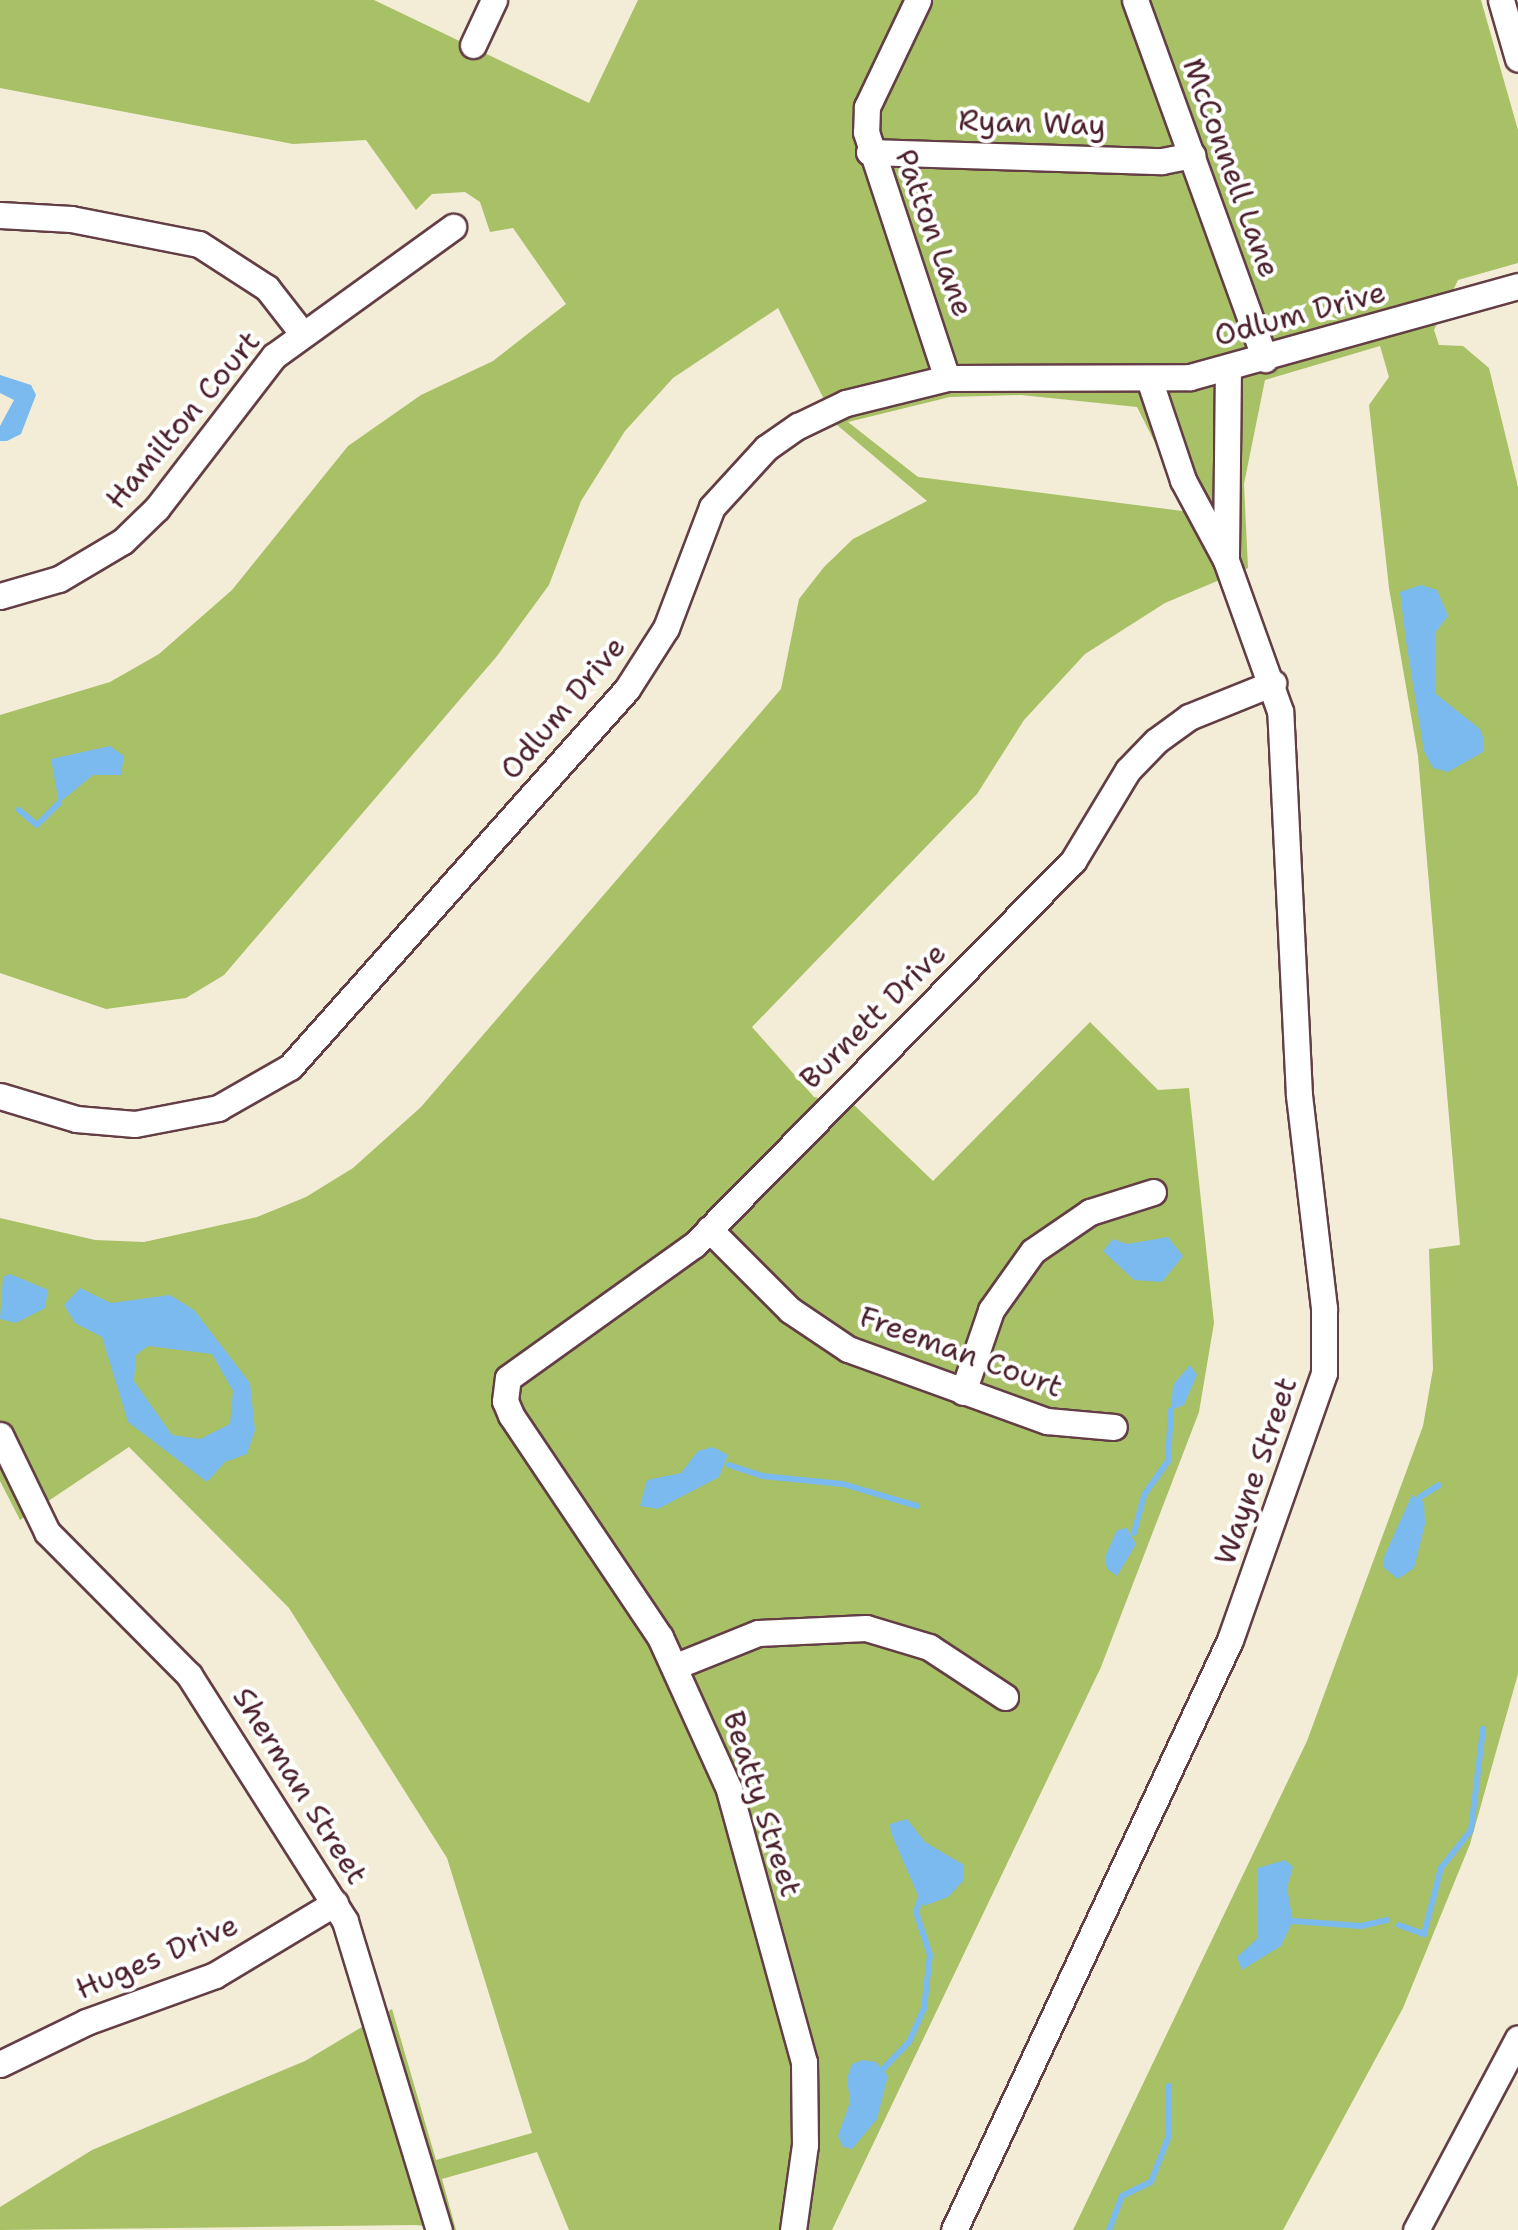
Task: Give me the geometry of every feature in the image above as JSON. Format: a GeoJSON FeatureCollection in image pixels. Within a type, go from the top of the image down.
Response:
{"type":"FeatureCollection","features":[{"type":"Feature","properties":{"kind":"street"},"geometry":{"type":"LineString","coordinates":[[473,45],[494,0]]}},
{"type":"Feature","properties":{"kind":"street","name":"Patton Lane"},"geometry":{"type":"LineString","coordinates":[[918,0],[867,107],[869,152],[948,378]]}},
{"type":"Feature","properties":{"kind":"street","name":"McConnell Lane"},"geometry":{"type":"LineString","coordinates":[[1135,0],[1266,359]]}},
{"type":"Feature","properties":{"kind":"street"},"geometry":{"type":"LineString","coordinates":[[1501,0],[1518,59]]}},
{"type":"Feature","properties":{"kind":"street","name":"Ryan Way"},"geometry":{"type":"LineString","coordinates":[[869,152],[1162,161],[1192,155]]}},
{"type":"Feature","properties":{"kind":"street"},"geometry":{"type":"LineString","coordinates":[[0,215],[71,218],[199,244],[268,288],[302,334]]}},
{"type":"Feature","properties":{"kind":"street","name":"Hamilton Court"},"geometry":{"type":"LineString","coordinates":[[0,596],[82,568],[140,526],[263,368],[302,334],[453,227]]}},
{"type":"Feature","properties":{"kind":"street","name":"Odlum Drive"},"geometry":{"type":"LineString","coordinates":[[0,1096],[76,1119],[135,1124],[218,1108],[290,1067],[627,689],[666,628],[712,508],[738,476],[798,426],[846,403],[948,378],[1150,382],[1228,368],[1518,286]]}},
{"type":"Feature","properties":{"kind":"street","name":"Wayne Street"},"geometry":{"type":"LineString","coordinates":[[1226,560],[1228,368]]}},
{"type":"Feature","properties":{"kind":"street","name":"Wayne Street"},"geometry":{"type":"LineString","coordinates":[[954,2230],[1181,1754],[1320,1396],[1326,1330],[1299,1095],[1284,736],[1273,684],[1226,560],[1183,480],[1150,382]]}},
{"type":"Feature","properties":{"kind":"street","name":"Burnett Drive"},"geometry":{"type":"LineString","coordinates":[[506,1388],[514,1370],[678,1261],[1072,861],[1128,770],[1156,741],[1189,717],[1273,684]]}},
{"type":"Feature","properties":{"kind":"street"},"geometry":{"type":"LineString","coordinates":[[963,1392],[991,1310],[1033,1251],[1090,1212],[1152,1192]]}},
{"type":"Feature","properties":{"kind":"street","name":"Freeman Court"},"geometry":{"type":"LineString","coordinates":[[710,1228],[790,1310],[826,1337],[1047,1421],[1114,1426]]}},
{"type":"Feature","properties":{"kind":"street","name":"Beatty Street"},"geometry":{"type":"LineString","coordinates":[[506,1388],[511,1415],[530,1435],[676,1666],[730,1789],[804,2062],[805,2145],[793,2230]]}},
{"type":"Feature","properties":{"kind":"street","name":"Sherman Street"},"geometry":{"type":"LineString","coordinates":[[0,1436],[6,1464],[62,1550],[206,1697],[335,1903],[352,1938],[439,2230]]}},
{"type":"Feature","properties":{"kind":"street"},"geometry":{"type":"LineString","coordinates":[[676,1666],[758,1633],[849,1627],[929,1647],[1005,1697]]}},
{"type":"Feature","properties":{"kind":"street","name":"Huges Drive"},"geometry":{"type":"LineString","coordinates":[[0,2064],[86,2022],[215,1975],[335,1903]]}},
{"type":"Feature","properties":{"kind":"street"},"geometry":{"type":"LineString","coordinates":[[1416,2230],[1518,2038]]}},
{"type":"Feature","properties":{"kind":"green space"},"geometry":{"type":"Polygon","coordinates":[[[0,0],[374,0],[589,103],[638,0],[1481,0],[1518,130],[1518,263],[1458,280],[1434,330],[1439,345],[1463,346],[1489,368],[1518,487],[1518,1674],[1470,1844],[1403,2008],[1283,2230],[1073,2230],[1307,1741],[1423,1426],[1433,1369],[1429,1249],[1460,1245],[1418,756],[1389,588],[1369,405],[1389,377],[1380,346],[1265,380],[1244,484],[1248,568],[1165,603],[1085,654],[1024,720],[977,794],[752,1027],[814,1097],[854,1105],[933,1181],[1090,1022],[1158,1090],[1189,1088],[1214,1323],[1199,1412],[1101,1667],[832,2230],[569,2230],[537,2152],[442,2179],[456,2230],[416,2225],[0,2230],[0,2207],[92,2150],[305,2061],[392,2009],[436,2160],[532,2133],[447,1858],[289,1608],[129,1447],[20,1520],[0,1481],[0,1218],[95,1240],[144,1242],[257,1217],[306,1197],[353,1168],[421,1107],[781,689],[799,599],[824,567],[853,539],[927,501],[837,425],[778,308],[673,378],[625,431],[581,501],[549,585],[497,656],[224,975],[186,998],[106,1009],[0,973],[0,715],[110,682],[159,654],[232,590],[348,446],[421,395],[493,361],[566,304],[513,228],[490,232],[480,202],[465,192],[432,194],[416,210],[366,140],[293,144],[0,88],[0,0]],[[1021,395],[950,397],[848,422],[918,477],[1190,512],[1137,407],[1021,395]]]}},
{"type":"Feature","properties":{"kind":"water"},"geometry":{"type":"Polygon","coordinates":[[[0,375],[31,385],[36,395],[21,434],[7,441],[0,441],[0,426],[14,400],[0,393],[0,375]]]}},
{"type":"Feature","properties":{"kind":"water"},"geometry":{"type":"Polygon","coordinates":[[[1421,585],[1437,590],[1448,616],[1435,633],[1436,694],[1480,729],[1484,740],[1483,752],[1448,772],[1433,768],[1424,751],[1406,641],[1400,592],[1421,585]]]}},
{"type":"Feature","properties":{"kind":"water"},"geometry":{"type":"Polygon","coordinates":[[[110,746],[124,756],[121,775],[93,775],[59,803],[51,759],[110,746]]]}},
{"type":"Feature","properties":{"kind":"water"},"geometry":{"type":"Polygon","coordinates":[[[1168,1237],[1183,1256],[1162,1282],[1134,1280],[1103,1251],[1113,1239],[1127,1244],[1168,1237]]]}},
{"type":"Feature","properties":{"kind":"water"},"geometry":{"type":"Polygon","coordinates":[[[10,1274],[48,1290],[45,1308],[16,1323],[0,1319],[3,1277],[10,1274]]]}},
{"type":"Feature","properties":{"kind":"water"},"geometry":{"type":"Polygon","coordinates":[[[80,1288],[111,1303],[170,1295],[194,1310],[250,1383],[255,1430],[247,1454],[225,1462],[207,1482],[128,1422],[102,1337],[75,1323],[64,1305],[80,1288]],[[148,1346],[136,1355],[134,1381],[172,1435],[200,1439],[230,1424],[233,1391],[212,1354],[148,1346]]]}},
{"type":"Feature","properties":{"kind":"water"},"geometry":{"type":"Polygon","coordinates":[[[1190,1365],[1197,1375],[1184,1405],[1171,1410],[1173,1385],[1190,1365]]]}},
{"type":"Feature","properties":{"kind":"water"},"geometry":{"type":"Polygon","coordinates":[[[713,1447],[728,1455],[719,1477],[658,1509],[640,1506],[647,1480],[681,1473],[698,1451],[713,1447]]]}},
{"type":"Feature","properties":{"kind":"water"},"geometry":{"type":"Polygon","coordinates":[[[1412,1495],[1424,1502],[1425,1524],[1414,1568],[1398,1579],[1383,1567],[1384,1557],[1412,1495]]]}},
{"type":"Feature","properties":{"kind":"water"},"geometry":{"type":"Polygon","coordinates":[[[1127,1528],[1136,1544],[1117,1576],[1107,1569],[1105,1557],[1117,1530],[1127,1528]]]}},
{"type":"Feature","properties":{"kind":"water"},"geometry":{"type":"Polygon","coordinates":[[[907,1819],[925,1842],[964,1865],[963,1881],[948,1897],[924,1906],[891,1833],[890,1824],[907,1819]]]}},
{"type":"Feature","properties":{"kind":"water"},"geometry":{"type":"Polygon","coordinates":[[[1285,1860],[1293,1867],[1287,1888],[1293,1921],[1281,1946],[1242,1970],[1237,1957],[1258,1938],[1258,1868],[1285,1860]]]}},
{"type":"Feature","properties":{"kind":"water"},"geometry":{"type":"Polygon","coordinates":[[[863,2060],[876,2062],[888,2076],[877,2119],[852,2149],[843,2147],[838,2136],[850,2102],[847,2078],[852,2064],[863,2060]]]}},
{"type":"Feature","properties":{"kind":"waterway"},"geometry":{"type":"LineString","coordinates":[[19,810],[37,825],[59,803]]}},
{"type":"Feature","properties":{"kind":"waterway"},"geometry":{"type":"LineString","coordinates":[[1134,1533],[1144,1495],[1168,1461],[1171,1410]]}},
{"type":"Feature","properties":{"kind":"waterway"},"geometry":{"type":"LineString","coordinates":[[729,1465],[762,1476],[843,1484],[917,1506]]}},
{"type":"Feature","properties":{"kind":"waterway"},"geometry":{"type":"LineString","coordinates":[[1420,1497],[1439,1485]]}},
{"type":"Feature","properties":{"kind":"waterway"},"geometry":{"type":"LineString","coordinates":[[1399,1925],[1424,1934],[1441,1868],[1471,1830],[1483,1729]]}},
{"type":"Feature","properties":{"kind":"waterway"},"geometry":{"type":"LineString","coordinates":[[883,2069],[909,2042],[924,2009],[930,1955],[916,1912],[920,1900]]}},
{"type":"Feature","properties":{"kind":"waterway"},"geometry":{"type":"LineString","coordinates":[[1293,1921],[1361,1926],[1387,1920]]}},
{"type":"Feature","properties":{"kind":"waterway"},"geometry":{"type":"LineString","coordinates":[[1109,2230],[1122,2196],[1151,2182],[1168,2138],[1169,2086]]}}]}
